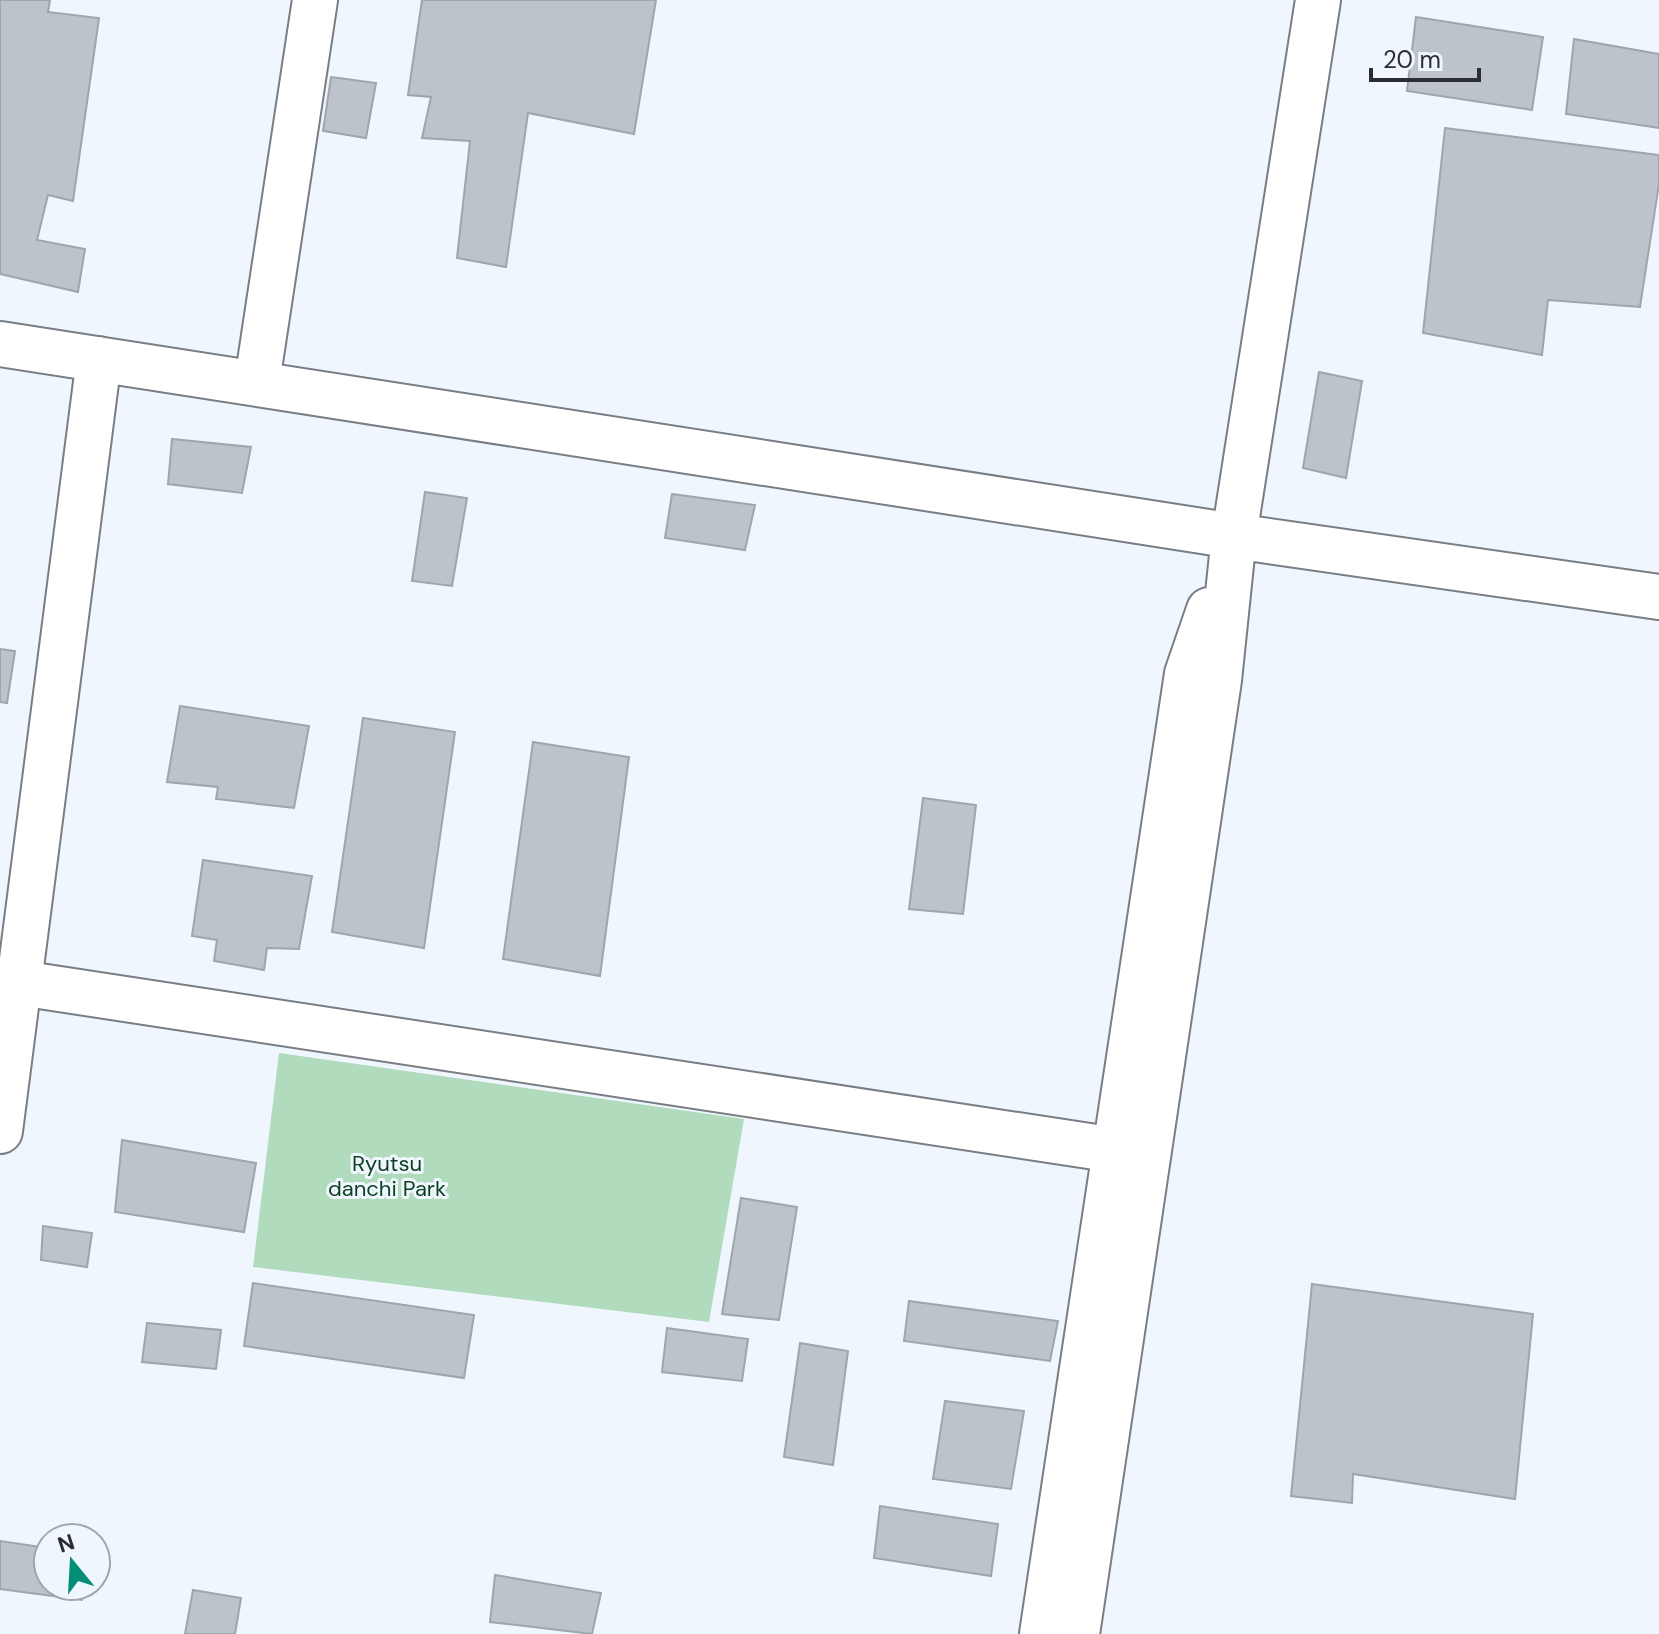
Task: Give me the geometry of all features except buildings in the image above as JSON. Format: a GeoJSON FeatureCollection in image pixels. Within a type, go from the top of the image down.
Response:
{"type":"FeatureCollection","features":[{"type":"Feature","properties":{"kind":"street"},"geometry":{"type":"LineString","coordinates":[[257,382],[315,0]]}},
{"type":"Feature","properties":{"kind":"street"},"geometry":{"type":"LineString","coordinates":[[1042,1634],[1219,680],[1234,536],[1318,0]]}},
{"type":"Feature","properties":{"kind":"street"},"geometry":{"type":"LineString","coordinates":[[0,344],[1234,536],[1659,597]]}},
{"type":"Feature","properties":{"kind":"street"},"geometry":{"type":"LineString","coordinates":[[0,1131],[99,359]]}},
{"type":"Feature","properties":{"kind":"street"},"geometry":{"type":"LineString","coordinates":[[20,983],[1132,1152]]}},
{"type":"Feature","properties":{"kind":"street"},"geometry":{"type":"LineString","coordinates":[[1077,1634],[1132,1152]]}},
{"type":"Feature","properties":{"kind":"green space","name":"Ryutsu danchi Park"},"geometry":{"type":"Polygon","coordinates":[[[279,1053],[744,1119],[709,1322],[253,1267],[279,1053]]]}}]}
